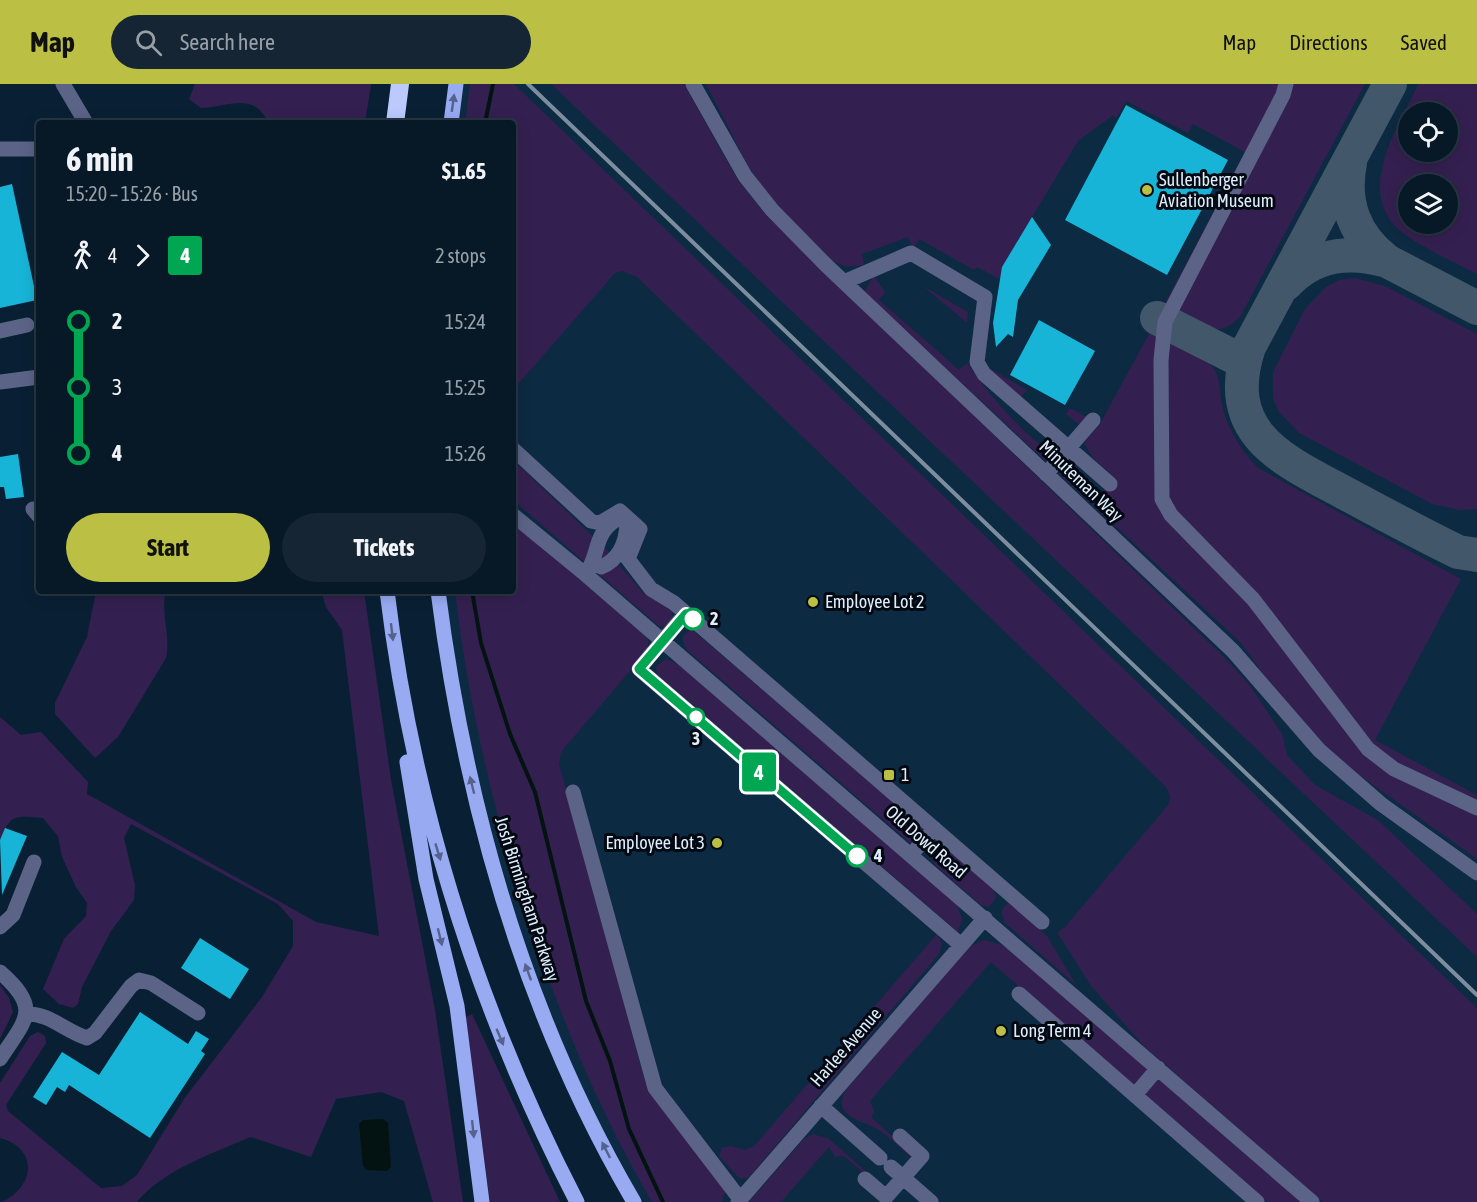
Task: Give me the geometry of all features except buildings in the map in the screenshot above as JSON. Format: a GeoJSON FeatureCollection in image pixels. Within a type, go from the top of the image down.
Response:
{"type":"FeatureCollection","features":[{"type":"Feature","properties":{"kind":"highway"},"geometry":{"type":"LineString","coordinates":[[395,120],[399,84]]}},
{"type":"Feature","properties":{"kind":"main road"},"geometry":{"type":"LineString","coordinates":[[451,120],[456,84]]}},
{"type":"Feature","properties":{"kind":"main road"},"geometry":{"type":"LineString","coordinates":[[387,594],[411,794],[422,858],[463,1045],[482,1202]]}},
{"type":"Feature","properties":{"kind":"main road","name":"Josh Birmingham Parkway"},"geometry":{"type":"LineString","coordinates":[[438,594],[446,657],[468,770],[504,901],[534,988],[566,1067],[634,1202]]}},
{"type":"Feature","properties":{"kind":"main road"},"geometry":{"type":"LineString","coordinates":[[397,673],[432,835],[462,934],[498,1032],[544,1137],[577,1202]]}},
{"type":"Feature","properties":{"kind":"street"},"geometry":{"type":"LineString","coordinates":[[63,84],[84,120]]}},
{"type":"Feature","properties":{"kind":"street","name":"Minuteman Way"},"geometry":{"type":"LineString","coordinates":[[693,84],[745,176],[772,210],[844,282],[1233,651],[1319,750],[1381,804],[1476,873]]}},
{"type":"Feature","properties":{"kind":"street"},"geometry":{"type":"LineString","coordinates":[[1286,84],[1283,95],[1165,322],[1161,360],[1162,499],[1170,515],[1252,599],[1368,749],[1394,770],[1477,808]]}},
{"type":"Feature","properties":{"kind":"street"},"geometry":{"type":"LineString","coordinates":[[0,149],[36,149]]}},
{"type":"Feature","properties":{"kind":"street"},"geometry":{"type":"LineString","coordinates":[[844,282],[911,253],[985,297],[977,363],[994,386],[1069,447],[1110,484]]}},
{"type":"Feature","properties":{"kind":"street"},"geometry":{"type":"LineString","coordinates":[[0,331],[27,325]]}},
{"type":"Feature","properties":{"kind":"street"},"geometry":{"type":"LineString","coordinates":[[0,382],[36,378]]}},
{"type":"Feature","properties":{"kind":"street"},"geometry":{"type":"LineString","coordinates":[[1046,474],[1093,420]]}},
{"type":"Feature","properties":{"kind":"street"},"geometry":{"type":"LineString","coordinates":[[516,452],[596,524],[625,521]]}},
{"type":"Feature","properties":{"kind":"street","name":"Old Dowd Road"},"geometry":{"type":"LineString","coordinates":[[516,517],[592,570],[666,644],[1312,1202]]}},
{"type":"Feature","properties":{"kind":"street"},"geometry":{"type":"LineString","coordinates":[[592,570],[595,543],[614,521],[625,521],[640,529],[628,559],[651,589],[689,616],[1042,921]]}},
{"type":"Feature","properties":{"kind":"street"},"geometry":{"type":"LineString","coordinates":[[592,570],[625,521]]}},
{"type":"Feature","properties":{"kind":"street"},"geometry":{"type":"LineString","coordinates":[[689,616],[642,672],[961,945]]}},
{"type":"Feature","properties":{"kind":"street"},"geometry":{"type":"LineString","coordinates":[[573,792],[655,1088],[705,1150],[712,1166],[741,1198]]}},
{"type":"Feature","properties":{"kind":"street"},"geometry":{"type":"LineString","coordinates":[[914,857],[937,830]]}},
{"type":"Feature","properties":{"kind":"street"},"geometry":{"type":"LineString","coordinates":[[0,927],[13,915],[34,862]]}},
{"type":"Feature","properties":{"kind":"street","name":"Harlee Avenue"},"geometry":{"type":"LineString","coordinates":[[741,1198],[984,918]]}},
{"type":"Feature","properties":{"kind":"street"},"geometry":{"type":"LineString","coordinates":[[0,972],[17,987],[26,1009],[23,1023],[0,1059]]}},
{"type":"Feature","properties":{"kind":"street"},"geometry":{"type":"LineString","coordinates":[[26,1009],[40,1013],[72,1033],[87,1038],[95,1033],[131,986],[139,980],[151,983],[198,1013]]}},
{"type":"Feature","properties":{"kind":"street"},"geometry":{"type":"LineString","coordinates":[[1019,994],[1257,1202]]}},
{"type":"Feature","properties":{"kind":"street"},"geometry":{"type":"LineString","coordinates":[[1135,1095],[1158,1068]]}},
{"type":"Feature","properties":{"kind":"street"},"geometry":{"type":"LineString","coordinates":[[821,1106],[931,1202]]}},
{"type":"Feature","properties":{"kind":"street"},"geometry":{"type":"LineString","coordinates":[[865,1179],[886,1197],[922,1156],[900,1136]]}},
{"type":"Feature","properties":{"kind":"shaded area"},"geometry":{"type":"Polygon","coordinates":[[[195,84],[371,84],[365,120],[266,120],[255,107],[247,104],[201,108],[189,99],[195,84]]]}},
{"type":"Feature","properties":{"kind":"shaded area"},"geometry":{"type":"Polygon","coordinates":[[[456,84],[1477,84],[1477,1202],[634,1202],[603,1144],[497,880],[439,594],[516,594],[516,120],[451,120],[456,84]]]}},
{"type":"Feature","properties":{"kind":"shaded area"},"geometry":{"type":"Polygon","coordinates":[[[470,84],[514,84],[1477,1008],[1477,1202],[1323,1202],[1146,1048],[1091,986],[1057,932],[1065,927],[1169,804],[1170,796],[1166,787],[637,277],[622,271],[615,273],[516,387],[516,120],[465,120],[470,84]]]}},
{"type":"Feature","properties":{"kind":"shaded area"},"geometry":{"type":"Polygon","coordinates":[[[551,84],[684,84],[737,179],[767,216],[1228,661],[1251,687],[1282,734],[1287,755],[1315,785],[1378,820],[1477,914],[1477,957],[551,84]]]}},
{"type":"Feature","properties":{"kind":"shaded area"},"geometry":{"type":"Polygon","coordinates":[[[706,84],[1365,84],[1240,317],[1221,329],[1212,329],[1193,323],[1164,305],[1245,152],[1193,124],[1188,133],[1126,101],[1117,117],[1112,116],[1078,141],[1002,267],[1001,280],[977,267],[974,270],[919,239],[915,246],[912,246],[908,237],[862,254],[864,265],[847,267],[833,261],[776,205],[749,168],[706,84]]]}},
{"type":"Feature","properties":{"kind":"shaded area"},"geometry":{"type":"Polygon","coordinates":[[[1418,84],[1477,84],[1477,274],[1433,252],[1405,234],[1458,234],[1458,174],[1398,174],[1398,228],[1391,221],[1382,203],[1380,184],[1383,163],[1398,124],[1398,162],[1458,162],[1458,102],[1409,102],[1418,84]]]}},
{"type":"Feature","properties":{"kind":"shaded area"},"geometry":{"type":"Polygon","coordinates":[[[874,276],[885,292],[879,300],[959,370],[967,363],[1014,421],[1048,451],[1055,445],[1057,447],[1051,458],[1095,499],[1115,478],[1093,458],[1084,443],[1100,424],[1150,332],[1190,351],[1215,369],[1223,409],[1232,433],[1258,468],[1461,579],[1375,740],[1477,795],[1477,859],[1324,750],[1300,726],[1240,642],[864,292],[874,276]]]}},
{"type":"Feature","properties":{"kind":"shaded area"},"geometry":{"type":"Polygon","coordinates":[[[1355,278],[1385,286],[1477,334],[1477,509],[1460,510],[1432,504],[1299,433],[1279,412],[1273,399],[1273,372],[1305,309],[1326,287],[1339,280],[1355,278]]]}},
{"type":"Feature","properties":{"kind":"shaded area"},"geometry":{"type":"Polygon","coordinates":[[[923,286],[968,312],[967,323],[923,286]]]}},
{"type":"Feature","properties":{"kind":"shaded area"},"geometry":{"type":"Polygon","coordinates":[[[989,368],[1027,390],[1021,397],[998,380],[989,368]]]}},
{"type":"Feature","properties":{"kind":"shaded area"},"geometry":{"type":"Polygon","coordinates":[[[1070,408],[1087,417],[1080,425],[1066,414],[1070,408]]]}},
{"type":"Feature","properties":{"kind":"shaded area"},"geometry":{"type":"Polygon","coordinates":[[[516,463],[605,548],[643,593],[672,610],[672,618],[668,625],[660,627],[516,503],[516,463]]]}},
{"type":"Feature","properties":{"kind":"shaded area"},"geometry":{"type":"Polygon","coordinates":[[[516,528],[525,533],[647,637],[648,647],[645,652],[561,752],[559,764],[645,1082],[658,1104],[722,1184],[725,1192],[722,1202],[652,1202],[615,1134],[581,1062],[524,906],[481,746],[455,594],[516,594],[516,528]]]}},
{"type":"Feature","properties":{"kind":"shaded area"},"geometry":{"type":"Polygon","coordinates":[[[95,594],[165,594],[166,658],[118,737],[95,758],[55,714],[55,703],[87,637],[95,594]]]}},
{"type":"Feature","properties":{"kind":"shaded area"},"geometry":{"type":"Polygon","coordinates":[[[322,594],[364,594],[391,780],[435,1010],[463,1202],[433,1202],[404,1101],[381,1092],[336,1099],[311,1157],[251,1137],[174,1172],[147,1191],[137,1202],[2,1202],[21,1187],[28,1168],[21,1150],[13,1143],[0,1138],[0,1083],[30,1036],[38,1032],[45,1036],[46,1043],[6,1105],[8,1111],[101,1188],[122,1186],[137,1175],[184,1099],[262,997],[293,946],[293,921],[278,904],[131,824],[124,838],[135,885],[134,900],[111,931],[82,987],[78,1004],[73,1008],[59,1004],[43,989],[64,939],[86,916],[87,903],[76,887],[62,857],[58,836],[43,818],[15,818],[7,825],[0,841],[0,717],[21,735],[41,732],[88,782],[87,794],[316,922],[379,936],[342,630],[326,607],[322,594]]]}},
{"type":"Feature","properties":{"kind":"shaded area"},"geometry":{"type":"Polygon","coordinates":[[[691,629],[925,831],[913,843],[909,842],[687,650],[683,636],[691,629]]]}},
{"type":"Feature","properties":{"kind":"shaded area"},"geometry":{"type":"Polygon","coordinates":[[[666,659],[679,664],[957,904],[962,919],[958,932],[657,674],[656,666],[666,659]]]}},
{"type":"Feature","properties":{"kind":"shaded area"},"geometry":{"type":"Polygon","coordinates":[[[938,843],[993,887],[996,898],[989,907],[981,905],[933,863],[931,852],[938,843]]]}},
{"type":"Feature","properties":{"kind":"shaded area"},"geometry":{"type":"Polygon","coordinates":[[[1009,903],[1047,936],[1076,985],[1006,924],[1002,912],[1009,903]]]}},
{"type":"Feature","properties":{"kind":"shaded area"},"geometry":{"type":"Polygon","coordinates":[[[937,934],[942,944],[939,954],[749,1177],[740,1179],[719,1156],[722,1148],[731,1146],[745,1150],[754,1146],[937,934]]]}},
{"type":"Feature","properties":{"kind":"shaded area"},"geometry":{"type":"Polygon","coordinates":[[[984,940],[1002,945],[1014,953],[1301,1202],[1267,1202],[991,962],[870,1101],[874,1111],[872,1118],[913,1155],[912,1158],[888,1136],[846,1113],[842,1099],[846,1090],[968,947],[984,940]]]}},
{"type":"Feature","properties":{"kind":"shaded area"},"geometry":{"type":"Polygon","coordinates":[[[0,985],[9,998],[13,1012],[0,1039],[0,985]]]}},
{"type":"Feature","properties":{"kind":"shaded area"},"geometry":{"type":"Polygon","coordinates":[[[472,1014],[560,1202],[490,1202],[466,1022],[466,1017],[472,1014]]]}},
{"type":"Feature","properties":{"kind":"shaded area"},"geometry":{"type":"Polygon","coordinates":[[[383,1119],[388,1123],[391,1167],[387,1171],[367,1170],[363,1166],[359,1124],[363,1120],[383,1119]]]}},
{"type":"Feature","properties":{"kind":"shaded area"},"geometry":{"type":"Polygon","coordinates":[[[813,1134],[829,1139],[886,1189],[884,1191],[844,1156],[835,1157],[829,1147],[781,1202],[749,1202],[804,1139],[813,1134]]]}},
{"type":"Feature","properties":{"kind":"waterway"},"geometry":{"type":"LineString","coordinates":[[486,120],[493,84]]}},
{"type":"Feature","properties":{"kind":"waterway"},"geometry":{"type":"LineString","coordinates":[[473,594],[481,643],[510,734],[535,792],[586,1001],[610,1061],[629,1129],[663,1202]]}},
{"type":"Feature","properties":{"kind":"taxiway"},"geometry":{"type":"LineString","coordinates":[[1390,84],[1249,347],[1242,376],[1243,401],[1250,421],[1261,439],[1297,467],[1458,552],[1477,555]]}},
{"type":"Feature","properties":{"kind":"taxiway"},"geometry":{"type":"LineString","coordinates":[[1350,163],[1348,178],[1350,205],[1359,230],[1367,241],[1387,261],[1477,308]]}},
{"type":"Feature","properties":{"kind":"taxiway"},"geometry":{"type":"LineString","coordinates":[[1286,284],[1308,266],[1333,257],[1359,256],[1387,261]]}},
{"type":"Feature","properties":{"kind":"taxiway"},"geometry":{"type":"LineString","coordinates":[[1157,318],[1244,362]]}},
{"type":"Feature","properties":{"kind":"railway"},"geometry":{"type":"LineString","coordinates":[[528,84],[1477,995]]}},
{"type":"Feature","properties":{"kind":"bus line","name":"4"},"geometry":{"type":"LineString","coordinates":[[693,619],[686,614],[639,669],[857,856]]}},
{"type":"Feature","properties":{"kind":"place","name":"Sullenberger Aviation Museum"},"geometry":{"type":"Point","coordinates":[1147,190]}},
{"type":"Feature","properties":{"kind":"place","name":"Employee Lot 2"},"geometry":{"type":"Point","coordinates":[813,602]}},
{"type":"Feature","properties":{"kind":"place","name":"2"},"geometry":{"type":"Point","coordinates":[693,619]}},
{"type":"Feature","properties":{"kind":"place","name":"3"},"geometry":{"type":"Point","coordinates":[696,717]}},
{"type":"Feature","properties":{"kind":"place","name":"1"},"geometry":{"type":"Point","coordinates":[889,775]}},
{"type":"Feature","properties":{"kind":"place","name":"Employee Lot 3"},"geometry":{"type":"Point","coordinates":[717,843]}},
{"type":"Feature","properties":{"kind":"place","name":"4"},"geometry":{"type":"Point","coordinates":[857,856]}},
{"type":"Feature","properties":{"kind":"place","name":"Long Term 4"},"geometry":{"type":"Point","coordinates":[1001,1031]}}]}
